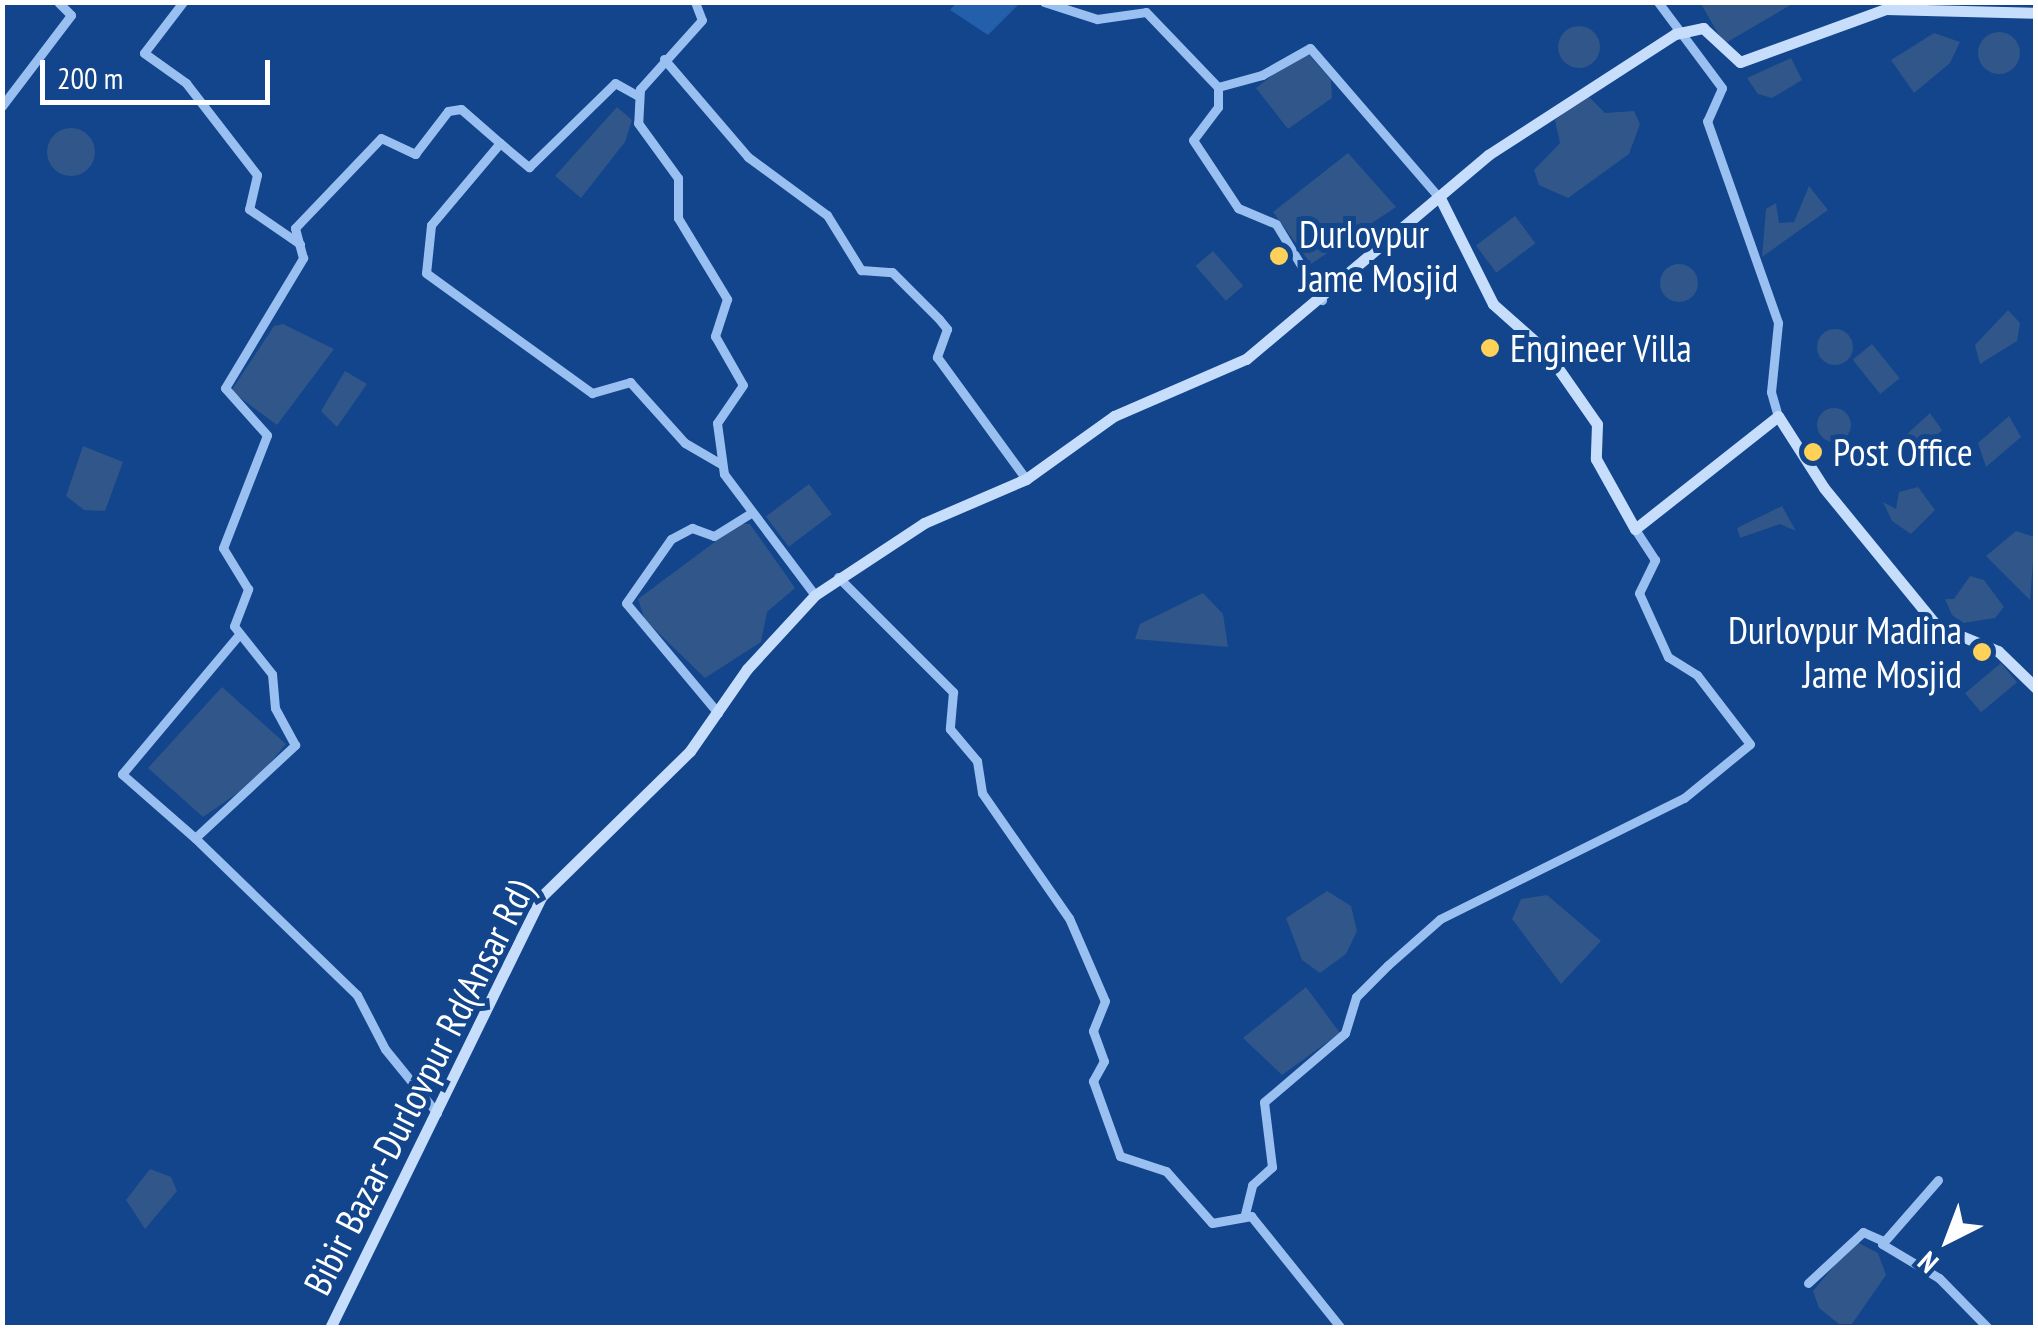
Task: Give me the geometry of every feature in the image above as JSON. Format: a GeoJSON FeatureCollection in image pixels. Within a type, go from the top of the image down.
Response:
{"type":"FeatureCollection","features":[{"type":"Feature","properties":{"kind":"street"},"geometry":{"type":"LineString","coordinates":[[2,106],[71,14],[58,2]]}},
{"type":"Feature","properties":{"kind":"street"},"geometry":{"type":"LineString","coordinates":[[183,2],[142,46],[144,53],[186,83],[257,175],[248,209],[306,249]]}},
{"type":"Feature","properties":{"kind":"street"},"geometry":{"type":"LineString","coordinates":[[695,2],[698,26],[664,59],[638,96],[644,136],[679,182],[674,203],[688,240],[727,299],[715,336],[743,385],[717,424],[721,464],[751,513],[815,595]]}},
{"type":"Feature","properties":{"kind":"street"},"geometry":{"type":"LineString","coordinates":[[1044,2],[1097,19],[1146,12],[1218,88],[1218,107],[1193,140],[1238,208],[1276,224],[1322,300]]}},
{"type":"Feature","properties":{"kind":"street"},"geometry":{"type":"LineString","coordinates":[[1658,2],[1675,34],[1722,88],[1707,121],[1778,323],[1771,392],[1778,416],[1824,488],[1936,626],[1998,651],[2036,688]]}},
{"type":"Feature","properties":{"kind":"street"},"geometry":{"type":"LineString","coordinates":[[1675,34],[1702,28],[1740,62],[1886,9],[2036,13]]}},
{"type":"Feature","properties":{"kind":"street","name":"Bibir Bazar-Durlovpur Rd(Ansar Rd)"},"geometry":{"type":"LineString","coordinates":[[330,1328],[542,896],[718,713],[777,631],[838,577],[924,523],[1026,479],[1114,416],[1246,360],[1571,96],[1675,34]]}},
{"type":"Feature","properties":{"kind":"street"},"geometry":{"type":"LineString","coordinates":[[1218,88],[1262,76],[1310,48],[1441,200],[1493,304],[1546,351],[1596,424],[1596,459],[1656,560],[1640,594],[1668,658],[1697,676],[1750,744],[1684,798],[1458,909],[1388,965],[1356,997],[1345,1034],[1264,1102],[1272,1167],[1252,1185],[1245,1214]]}},
{"type":"Feature","properties":{"kind":"street"},"geometry":{"type":"LineString","coordinates":[[664,59],[748,157],[827,215],[861,270],[892,272],[939,318],[947,328],[937,358],[1026,479]]}},
{"type":"Feature","properties":{"kind":"street"},"geometry":{"type":"LineString","coordinates":[[306,249],[295,228],[381,138],[415,154],[454,109],[530,167],[615,83],[638,96]]}},
{"type":"Feature","properties":{"kind":"street"},"geometry":{"type":"LineString","coordinates":[[500,143],[431,225],[426,273],[592,393],[630,382],[685,443],[721,464]]}},
{"type":"Feature","properties":{"kind":"street"},"geometry":{"type":"LineString","coordinates":[[196,838],[295,745],[275,708],[272,674],[238,636],[235,615],[248,590],[223,548],[267,433],[225,388],[306,249]]}},
{"type":"Feature","properties":{"kind":"street"},"geometry":{"type":"LineString","coordinates":[[1635,528],[1778,416]]}},
{"type":"Feature","properties":{"kind":"street"},"geometry":{"type":"LineString","coordinates":[[718,713],[626,603],[671,538],[692,528],[714,536],[751,513]]}},
{"type":"Feature","properties":{"kind":"street"},"geometry":{"type":"LineString","coordinates":[[838,577],[946,682],[954,699],[950,729],[977,761],[982,793],[1068,918],[1105,1001],[1093,1031],[1104,1061],[1093,1081],[1116,1149],[1127,1164],[1170,1174],[1212,1223],[1245,1214]]}},
{"type":"Feature","properties":{"kind":"street"},"geometry":{"type":"LineString","coordinates":[[238,636],[122,774],[196,838],[357,995],[385,1049],[437,1114]]}},
{"type":"Feature","properties":{"kind":"street"},"geometry":{"type":"LineString","coordinates":[[1881,1240],[1938,1180]]}},
{"type":"Feature","properties":{"kind":"street"},"geometry":{"type":"LineString","coordinates":[[1245,1214],[1341,1328]]}},
{"type":"Feature","properties":{"kind":"street"},"geometry":{"type":"LineString","coordinates":[[1808,1283],[1863,1232],[1881,1240],[1892,1255],[1939,1278],[1988,1328]]}},
{"type":"Feature","properties":{"kind":"shaded area"},"geometry":{"type":"Polygon","coordinates":[[[957,2],[1020,3],[988,35],[950,10],[957,2]]]}},
{"type":"Feature","properties":{"kind":"shaded area"},"geometry":{"type":"Polygon","coordinates":[[[1700,2],[1794,2],[1794,3],[1724,44],[1700,2]]]}},
{"type":"Feature","properties":{"kind":"shaded area"},"geometry":{"type":"Polygon","coordinates":[[[1579,26],[1594,32],[1600,47],[1594,62],[1579,68],[1564,62],[1558,47],[1564,32],[1579,26]]]}},
{"type":"Feature","properties":{"kind":"shaded area"},"geometry":{"type":"Polygon","coordinates":[[[1999,32],[2014,38],[2020,53],[2014,68],[1999,74],[1984,68],[1978,53],[1984,38],[1999,32]]]}},
{"type":"Feature","properties":{"kind":"shaded area"},"geometry":{"type":"Polygon","coordinates":[[[1934,33],[1960,42],[1950,63],[1914,93],[1891,60],[1934,33]]]}},
{"type":"Feature","properties":{"kind":"shaded area"},"geometry":{"type":"Polygon","coordinates":[[[1305,50],[1331,80],[1332,98],[1288,129],[1256,88],[1305,50]]]}},
{"type":"Feature","properties":{"kind":"shaded area"},"geometry":{"type":"Polygon","coordinates":[[[1791,58],[1802,80],[1772,98],[1758,94],[1747,78],[1791,58]]]}},
{"type":"Feature","properties":{"kind":"shaded area"},"geometry":{"type":"Polygon","coordinates":[[[1587,95],[1605,113],[1634,111],[1640,124],[1629,154],[1568,198],[1539,185],[1534,170],[1560,143],[1555,120],[1587,95]]]}},
{"type":"Feature","properties":{"kind":"shaded area"},"geometry":{"type":"Polygon","coordinates":[[[617,107],[632,120],[625,142],[581,198],[555,176],[617,107]]]}},
{"type":"Feature","properties":{"kind":"shaded area"},"geometry":{"type":"Polygon","coordinates":[[[71,128],[88,135],[95,152],[88,169],[71,176],[54,169],[47,152],[54,135],[71,128]]]}},
{"type":"Feature","properties":{"kind":"shaded area"},"geometry":{"type":"Polygon","coordinates":[[[1348,153],[1396,207],[1311,264],[1273,212],[1348,153]]]}},
{"type":"Feature","properties":{"kind":"shaded area"},"geometry":{"type":"Polygon","coordinates":[[[1809,186],[1828,210],[1762,257],[1766,209],[1776,203],[1779,223],[1794,222],[1809,186]]]}},
{"type":"Feature","properties":{"kind":"shaded area"},"geometry":{"type":"Polygon","coordinates":[[[1515,216],[1535,243],[1496,273],[1476,245],[1515,216]]]}},
{"type":"Feature","properties":{"kind":"shaded area"},"geometry":{"type":"Polygon","coordinates":[[[1213,251],[1243,286],[1226,301],[1196,266],[1213,251]]]}},
{"type":"Feature","properties":{"kind":"shaded area"},"geometry":{"type":"Polygon","coordinates":[[[1679,264],[1693,269],[1698,283],[1693,297],[1679,302],[1665,297],[1660,283],[1665,269],[1679,264]]]}},
{"type":"Feature","properties":{"kind":"shaded area"},"geometry":{"type":"Polygon","coordinates":[[[2008,310],[2020,323],[2017,341],[1980,364],[1975,345],[2008,310]]]}},
{"type":"Feature","properties":{"kind":"shaded area"},"geometry":{"type":"Polygon","coordinates":[[[283,324],[334,349],[277,425],[231,391],[274,326],[283,324]]]}},
{"type":"Feature","properties":{"kind":"shaded area"},"geometry":{"type":"Polygon","coordinates":[[[1835,329],[1848,334],[1853,347],[1848,360],[1835,365],[1822,360],[1817,347],[1822,334],[1835,329]]]}},
{"type":"Feature","properties":{"kind":"shaded area"},"geometry":{"type":"Polygon","coordinates":[[[1872,344],[1900,378],[1880,394],[1853,360],[1872,344]]]}},
{"type":"Feature","properties":{"kind":"shaded area"},"geometry":{"type":"Polygon","coordinates":[[[345,371],[367,384],[337,427],[321,411],[345,371]]]}},
{"type":"Feature","properties":{"kind":"shaded area"},"geometry":{"type":"Polygon","coordinates":[[[1834,408],[1846,413],[1851,425],[1846,437],[1834,442],[1822,437],[1817,425],[1822,413],[1834,408]]]}},
{"type":"Feature","properties":{"kind":"shaded area"},"geometry":{"type":"Polygon","coordinates":[[[1930,413],[1942,430],[1922,451],[1895,445],[1930,413]]]}},
{"type":"Feature","properties":{"kind":"shaded area"},"geometry":{"type":"Polygon","coordinates":[[[2009,416],[2021,437],[1986,467],[1978,443],[2009,416]]]}},
{"type":"Feature","properties":{"kind":"shaded area"},"geometry":{"type":"Polygon","coordinates":[[[83,446],[123,462],[105,511],[84,510],[66,496],[83,446]]]}},
{"type":"Feature","properties":{"kind":"shaded area"},"geometry":{"type":"Polygon","coordinates":[[[809,484],[832,514],[789,547],[766,516],[809,484]]]}},
{"type":"Feature","properties":{"kind":"shaded area"},"geometry":{"type":"Polygon","coordinates":[[[1918,487],[1935,510],[1911,534],[1892,521],[1883,502],[1896,509],[1899,492],[1918,487]]]}},
{"type":"Feature","properties":{"kind":"shaded area"},"geometry":{"type":"Polygon","coordinates":[[[1782,506],[1796,531],[1780,524],[1740,538],[1737,528],[1782,506]]]}},
{"type":"Feature","properties":{"kind":"shaded area"},"geometry":{"type":"Polygon","coordinates":[[[739,524],[750,524],[795,588],[767,612],[761,642],[705,678],[645,620],[638,599],[739,524]]]}},
{"type":"Feature","properties":{"kind":"shaded area"},"geometry":{"type":"Polygon","coordinates":[[[2016,531],[2035,537],[2030,600],[1986,556],[2016,531]]]}},
{"type":"Feature","properties":{"kind":"shaded area"},"geometry":{"type":"Polygon","coordinates":[[[1970,576],[1984,580],[2004,607],[1995,618],[1963,623],[1952,615],[1945,599],[1954,599],[1970,576]]]}},
{"type":"Feature","properties":{"kind":"shaded area"},"geometry":{"type":"Polygon","coordinates":[[[1203,593],[1223,614],[1228,647],[1135,639],[1140,624],[1203,593]]]}},
{"type":"Feature","properties":{"kind":"shaded area"},"geometry":{"type":"Polygon","coordinates":[[[2001,663],[2017,682],[1981,712],[1965,693],[2001,663]]]}},
{"type":"Feature","properties":{"kind":"shaded area"},"geometry":{"type":"Polygon","coordinates":[[[222,687],[286,744],[255,781],[203,817],[148,768],[222,687]]]}},
{"type":"Feature","properties":{"kind":"shaded area"},"geometry":{"type":"Polygon","coordinates":[[[1327,891],[1351,906],[1357,931],[1346,954],[1320,973],[1302,960],[1286,918],[1327,891]]]}},
{"type":"Feature","properties":{"kind":"shaded area"},"geometry":{"type":"Polygon","coordinates":[[[1547,895],[1601,941],[1561,984],[1512,919],[1521,899],[1547,895]]]}},
{"type":"Feature","properties":{"kind":"shaded area"},"geometry":{"type":"Polygon","coordinates":[[[1306,987],[1340,1033],[1282,1075],[1243,1038],[1306,987]]]}},
{"type":"Feature","properties":{"kind":"shaded area"},"geometry":{"type":"Polygon","coordinates":[[[150,1169],[171,1177],[177,1191],[145,1229],[126,1200],[150,1169]]]}},
{"type":"Feature","properties":{"kind":"shaded area"},"geometry":{"type":"Polygon","coordinates":[[[1855,1241],[1878,1253],[1886,1275],[1852,1324],[1839,1324],[1819,1308],[1813,1291],[1855,1241]]]}},
{"type":"Feature","properties":{"kind":"place","name":"Durlovpur Jame Mosjid"},"geometry":{"type":"Point","coordinates":[1279,256]}},
{"type":"Feature","properties":{"kind":"place","name":"Engineer Villa"},"geometry":{"type":"Point","coordinates":[1490,348]}},
{"type":"Feature","properties":{"kind":"place","name":"Post Office"},"geometry":{"type":"Point","coordinates":[1813,452]}},
{"type":"Feature","properties":{"kind":"place","name":"Durlovpur Madina Jame Mosjid"},"geometry":{"type":"Point","coordinates":[1982,652]}}]}
